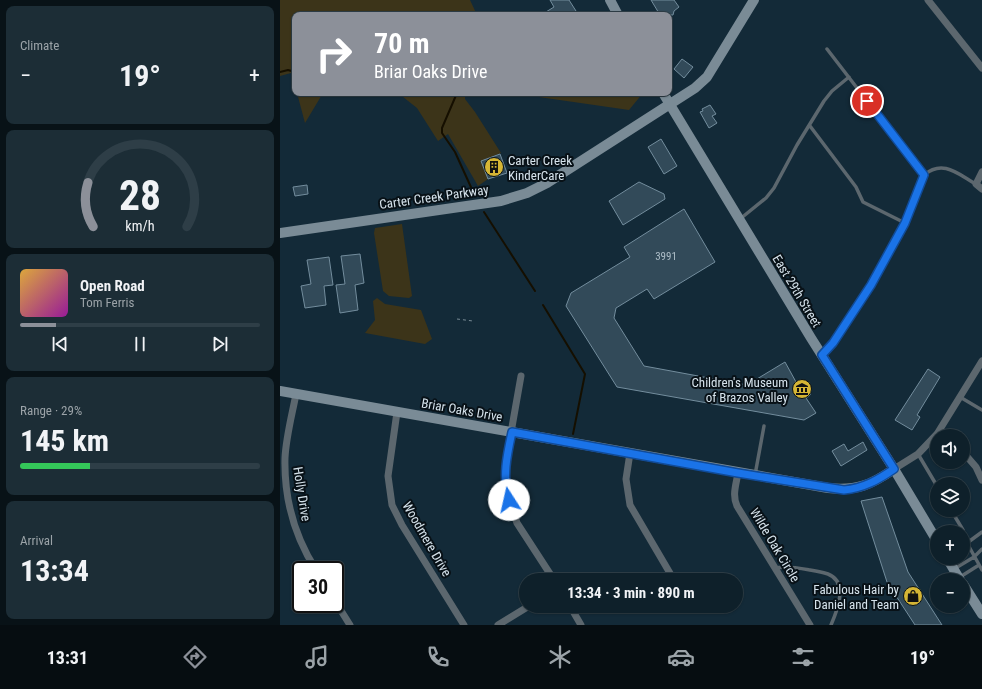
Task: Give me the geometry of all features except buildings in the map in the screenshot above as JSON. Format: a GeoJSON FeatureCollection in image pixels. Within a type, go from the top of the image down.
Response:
{"type":"FeatureCollection","features":[{"type":"Feature","properties":{"kind":"street"},"geometry":{"type":"LineString","coordinates":[[610,0],[616,12]]}},
{"type":"Feature","properties":{"kind":"street","name":"Carter Creek Parkway"},"geometry":{"type":"LineString","coordinates":[[280,233],[501,201],[515,197],[548,183],[695,88],[707,77],[754,0]]}},
{"type":"Feature","properties":{"kind":"street"},"geometry":{"type":"LineString","coordinates":[[928,0],[982,68]]}},
{"type":"Feature","properties":{"kind":"street","name":"East 29th Street"},"geometry":{"type":"LineString","coordinates":[[665,96],[930,529]]}},
{"type":"Feature","properties":{"kind":"street"},"geometry":{"type":"LineString","coordinates":[[979,187],[982,172]]}},
{"type":"Feature","properties":{"kind":"street"},"geometry":{"type":"LineString","coordinates":[[942,429],[960,396],[982,362]]}},
{"type":"Feature","properties":{"kind":"street"},"geometry":{"type":"LineString","coordinates":[[521,376],[506,460],[506,491],[511,510],[517,523],[549,573]]}},
{"type":"Feature","properties":{"kind":"street","name":"Briar Oaks Drive"},"geometry":{"type":"LineString","coordinates":[[280,391],[755,476],[844,490],[855,489],[875,482],[894,469]]}},
{"type":"Feature","properties":{"kind":"street","name":"Holly Drive"},"geometry":{"type":"LineString","coordinates":[[296,394],[287,440],[285,473],[293,523],[302,546],[311,561]]}},
{"type":"Feature","properties":{"kind":"street","name":"Woodmere Drive"},"geometry":{"type":"LineString","coordinates":[[397,412],[388,476],[392,505],[402,525],[464,625]]}},
{"type":"Feature","properties":{"kind":"street"},"geometry":{"type":"LineString","coordinates":[[894,469],[918,454],[930,443]]}},
{"type":"Feature","properties":{"kind":"street"},"geometry":{"type":"LineString","coordinates":[[630,453],[626,479],[630,505],[670,573]]}},
{"type":"Feature","properties":{"kind":"street"},"geometry":{"type":"LineString","coordinates":[[970,460],[976,467],[982,480]]}},
{"type":"Feature","properties":{"kind":"street","name":"Wilde Oak Circle"},"geometry":{"type":"LineString","coordinates":[[738,473],[734,492],[735,500],[810,625]]}},
{"type":"Feature","properties":{"kind":"street"},"geometry":{"type":"LineString","coordinates":[[970,592],[979,603],[982,614]]}},
{"type":"Feature","properties":{"kind":"street"},"geometry":{"type":"LineString","coordinates":[[498,625],[519,612]]}},
{"type":"Feature","properties":{"kind":"street"},"geometry":{"type":"LineString","coordinates":[[342,613],[350,625]]}},
{"type":"Feature","properties":{"kind":"street"},"geometry":{"type":"LineString","coordinates":[[574,613],[581,625]]}},
{"type":"Feature","properties":{"kind":"lane"},"geometry":{"type":"LineString","coordinates":[[827,48],[924,175]]}},
{"type":"Feature","properties":{"kind":"lane"},"geometry":{"type":"LineString","coordinates":[[739,219],[770,194],[828,96],[849,77]]}},
{"type":"Feature","properties":{"kind":"lane"},"geometry":{"type":"LineString","coordinates":[[810,126],[856,186],[858,193],[864,202],[905,223]]}},
{"type":"Feature","properties":{"kind":"lane"},"geometry":{"type":"LineString","coordinates":[[822,355],[833,343],[871,285],[905,223],[924,175],[930,170],[944,167],[949,168],[979,187]]}},
{"type":"Feature","properties":{"kind":"lane"},"geometry":{"type":"LineString","coordinates":[[960,396],[982,410]]}},
{"type":"Feature","properties":{"kind":"lane"},"geometry":{"type":"LineString","coordinates":[[755,476],[764,426]]}},
{"type":"Feature","properties":{"kind":"lane"},"geometry":{"type":"LineString","coordinates":[[918,454],[932,477]]}},
{"type":"Feature","properties":{"kind":"lane"},"geometry":{"type":"LineString","coordinates":[[982,532],[967,543],[982,570]]}},
{"type":"Feature","properties":{"kind":"lane"},"geometry":{"type":"LineString","coordinates":[[963,573],[982,549]]}},
{"type":"Feature","properties":{"kind":"lane"},"geometry":{"type":"LineString","coordinates":[[967,573],[979,565]]}},
{"type":"Feature","properties":{"kind":"lane"},"geometry":{"type":"LineString","coordinates":[[775,568],[786,567],[820,572],[830,574],[836,580],[840,598],[838,609],[831,625]]}},
{"type":"Feature","properties":{"kind":"path"},"geometry":{"type":"LineString","coordinates":[[457,319],[473,321]]}},
{"type":"Feature","properties":{"kind":"shaded area"},"geometry":{"type":"Polygon","coordinates":[[[280,0],[470,0],[476,12],[292,12],[292,76],[291,73],[280,76],[280,0]]]}},
{"type":"Feature","properties":{"kind":"shaded area"},"geometry":{"type":"Polygon","coordinates":[[[298,96],[321,96],[305,123],[298,96]]]}},
{"type":"Feature","properties":{"kind":"shaded area"},"geometry":{"type":"Polygon","coordinates":[[[402,96],[465,96],[465,99],[501,153],[481,161],[488,179],[478,186],[448,134],[438,141],[417,108],[402,96]]]}},
{"type":"Feature","properties":{"kind":"shaded area"},"geometry":{"type":"Polygon","coordinates":[[[532,96],[641,96],[629,110],[532,96]]]}},
{"type":"Feature","properties":{"kind":"shaded area"},"geometry":{"type":"Polygon","coordinates":[[[402,224],[412,296],[409,298],[389,296],[383,291],[374,233],[375,228],[402,224]]]}},
{"type":"Feature","properties":{"kind":"shaded area"},"geometry":{"type":"Polygon","coordinates":[[[377,298],[385,304],[421,310],[432,339],[425,344],[365,333],[375,320],[373,301],[377,298]]]}},
{"type":"Feature","properties":{"kind":"waterway"},"geometry":{"type":"LineString","coordinates":[[280,72],[288,70],[292,71]]}},
{"type":"Feature","properties":{"kind":"waterway"},"geometry":{"type":"LineString","coordinates":[[456,96],[442,128],[442,133],[455,152],[475,196]]}},
{"type":"Feature","properties":{"kind":"waterway"},"geometry":{"type":"LineString","coordinates":[[484,212],[535,291]]}},
{"type":"Feature","properties":{"kind":"waterway"},"geometry":{"type":"LineString","coordinates":[[543,305],[585,374],[573,434]]}},
{"type":"Feature","properties":{"kind":"place","name":"Carter Creek KinderCare"},"geometry":{"type":"Point","coordinates":[494,167]}},
{"type":"Feature","properties":{"kind":"place","name":"Children's Museum of Brazos Valley"},"geometry":{"type":"Point","coordinates":[802,389]}},
{"type":"Feature","properties":{"kind":"place","name":"Fabulous Hair by Daniel and Team"},"geometry":{"type":"Point","coordinates":[913,596]}},
{"type":"Feature","properties":{"kind":"route"},"geometry":{"type":"LineString","coordinates":[[509,500],[506,491],[505,476],[506,460],[512,432],[738,473],[844,490],[855,489],[875,482],[894,469],[822,355],[833,343],[871,285],[905,223],[924,175],[867,101]]}}]}
